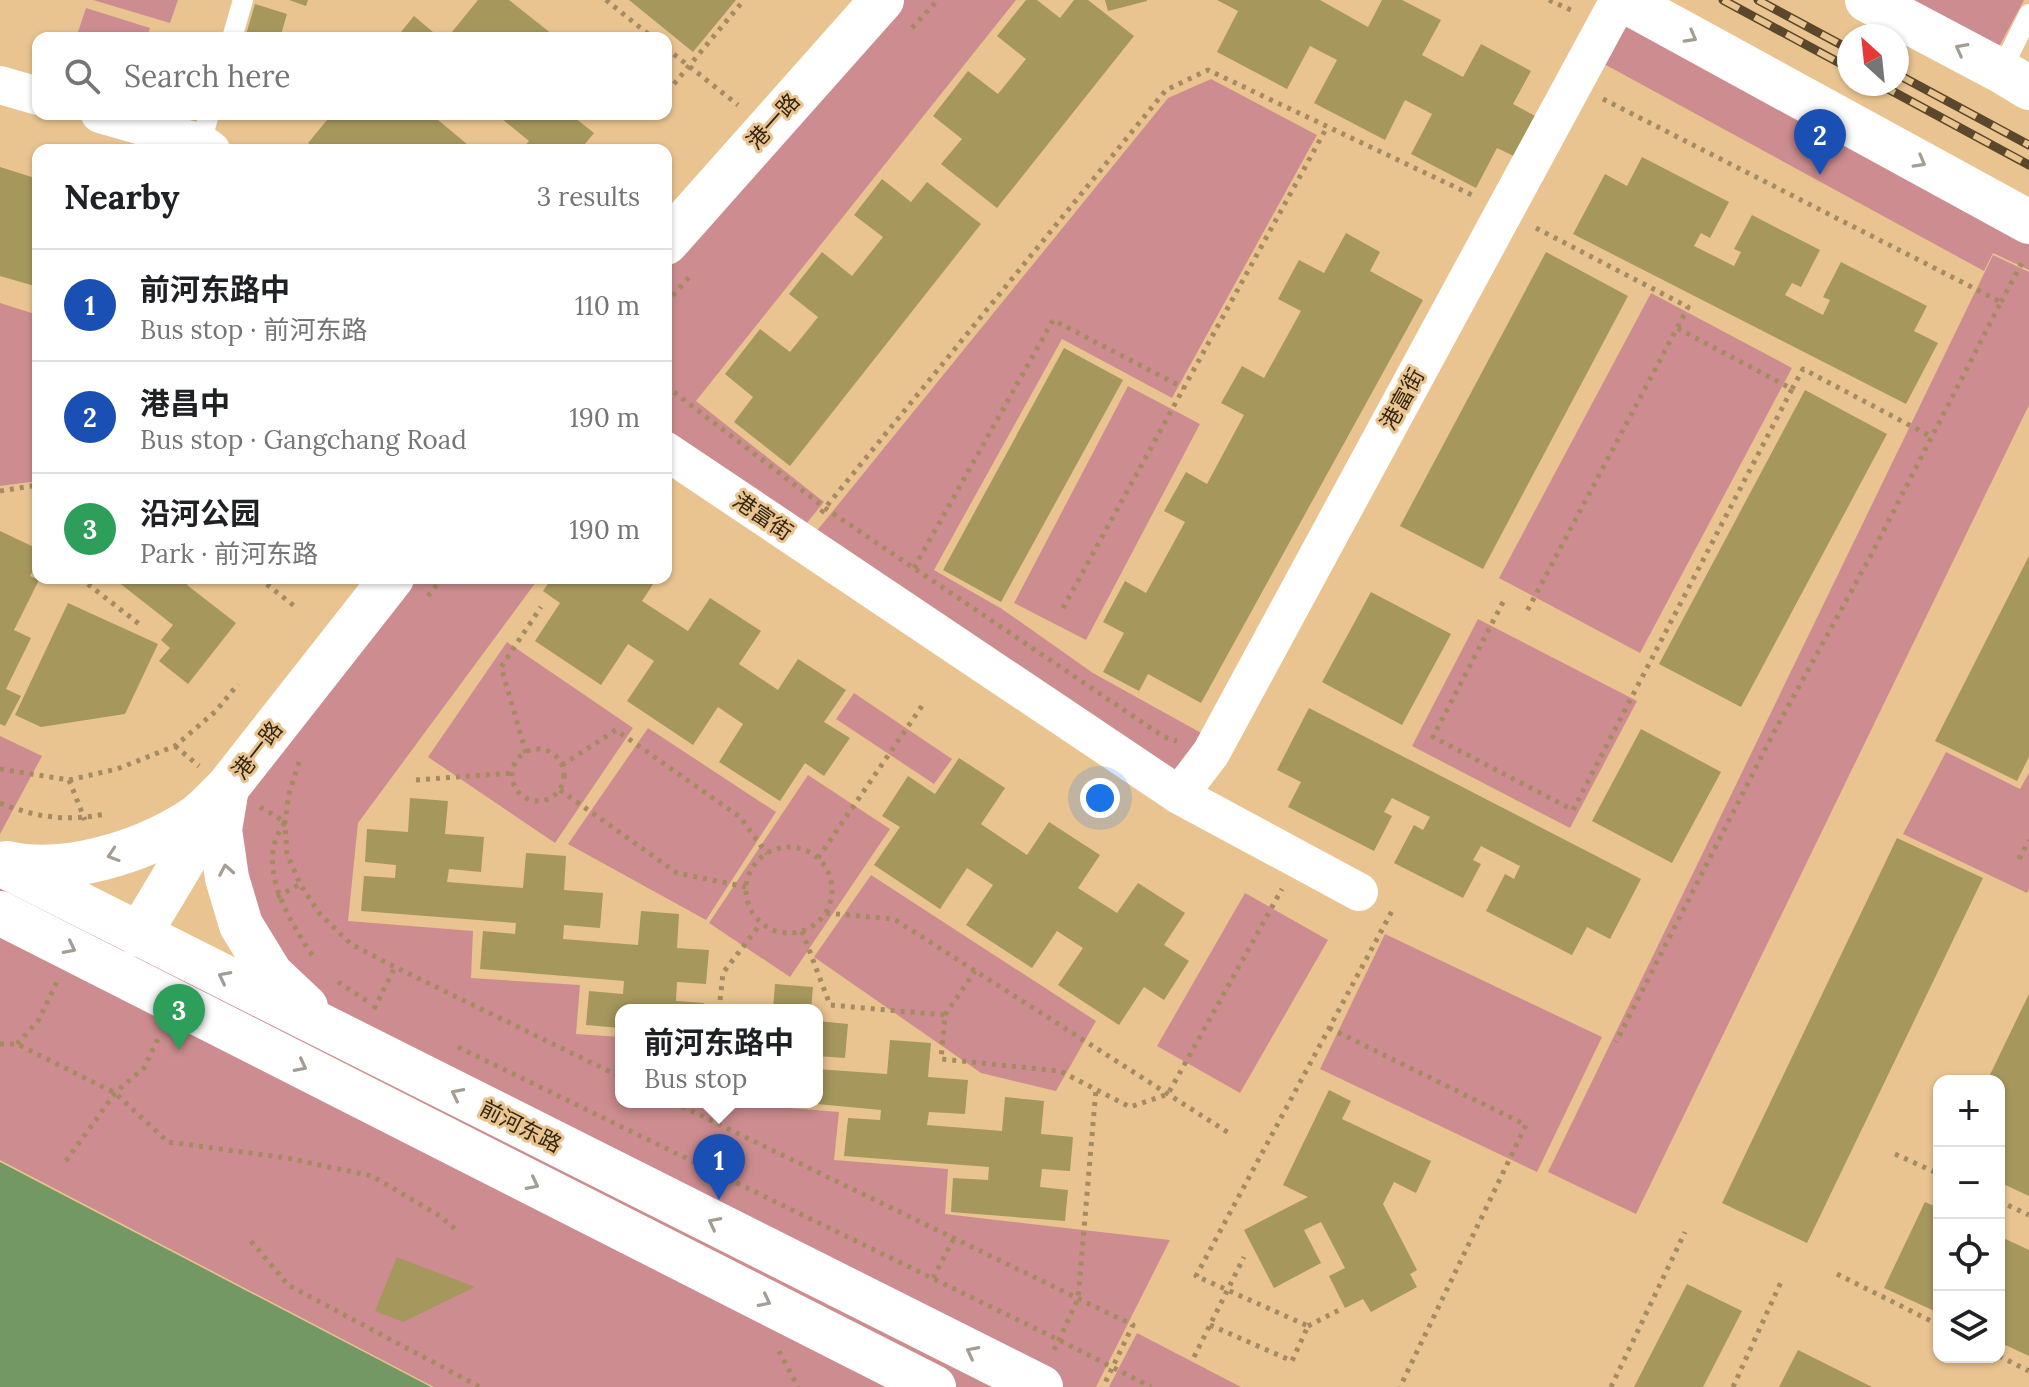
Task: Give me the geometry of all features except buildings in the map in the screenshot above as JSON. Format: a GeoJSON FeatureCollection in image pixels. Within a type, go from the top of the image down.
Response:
{"type":"FeatureCollection","features":[{"type":"Feature","properties":{"kind":"main road","name":"港一路"},"geometry":{"type":"LineString","coordinates":[[672,236],[882,0]]}},
{"type":"Feature","properties":{"kind":"main road"},"geometry":{"type":"LineString","coordinates":[[1621,0],[2026,240]]}},
{"type":"Feature","properties":{"kind":"main road"},"geometry":{"type":"LineString","coordinates":[[1867,0],[2015,79]]}},
{"type":"Feature","properties":{"kind":"main road","name":"港一路"},"geometry":{"type":"LineString","coordinates":[[139,935],[209,773],[407,590]]}},
{"type":"Feature","properties":{"kind":"main road"},"geometry":{"type":"LineString","coordinates":[[0,863],[25,867],[100,859],[153,842],[193,819],[209,773]]}},
{"type":"Feature","properties":{"kind":"main road"},"geometry":{"type":"LineString","coordinates":[[209,773],[227,878],[241,925],[271,974],[310,1010],[382,1033]]}},
{"type":"Feature","properties":{"kind":"main road","name":"前河东路"},"geometry":{"type":"LineString","coordinates":[[0,863],[139,935],[382,1033],[1039,1386]]}},
{"type":"Feature","properties":{"kind":"main road","name":"前河东路"},"geometry":{"type":"LineString","coordinates":[[0,913],[934,1387]]}},
{"type":"Feature","properties":{"kind":"street","name":"港富街"},"geometry":{"type":"LineString","coordinates":[[1179,795],[1211,753],[1621,0]]}},
{"type":"Feature","properties":{"kind":"street"},"geometry":{"type":"LineString","coordinates":[[0,85],[32,94]]}},
{"type":"Feature","properties":{"kind":"street"},"geometry":{"type":"LineString","coordinates":[[129,120],[207,136]]}},
{"type":"Feature","properties":{"kind":"street","name":"港富街"},"geometry":{"type":"LineString","coordinates":[[672,455],[1179,795],[1359,892]]}},
{"type":"Feature","properties":{"kind":"lane"},"geometry":{"type":"LineString","coordinates":[[234,32],[243,0]]}},
{"type":"Feature","properties":{"kind":"lane"},"geometry":{"type":"LineString","coordinates":[[2015,79],[2029,14]]}},
{"type":"Feature","properties":{"kind":"path"},"geometry":{"type":"LineString","coordinates":[[606,0],[646,32]]}},
{"type":"Feature","properties":{"kind":"path"},"geometry":{"type":"LineString","coordinates":[[674,84],[744,0]]}},
{"type":"Feature","properties":{"kind":"path"},"geometry":{"type":"LineString","coordinates":[[672,53],[744,111]]}},
{"type":"Feature","properties":{"kind":"path"},"geometry":{"type":"LineString","coordinates":[[799,540],[1166,90],[1208,70],[1505,211],[1688,307],[1526,613]]}},
{"type":"Feature","properties":{"kind":"path"},"geometry":{"type":"LineString","coordinates":[[1574,84],[2001,302]]}},
{"type":"Feature","properties":{"kind":"path"},"geometry":{"type":"LineString","coordinates":[[1063,608],[1327,127]]}},
{"type":"Feature","properties":{"kind":"path"},"geometry":{"type":"LineString","coordinates":[[1616,1042],[1773,734],[1932,437],[2001,302],[2026,240]]}},
{"type":"Feature","properties":{"kind":"path"},"geometry":{"type":"LineString","coordinates":[[914,568],[1053,320],[1184,388]]}},
{"type":"Feature","properties":{"kind":"path"},"geometry":{"type":"LineString","coordinates":[[1677,328],[1792,389]]}},
{"type":"Feature","properties":{"kind":"path"},"geometry":{"type":"LineString","coordinates":[[1503,602],[1433,737],[1573,810],[1803,369],[1932,437]]}},
{"type":"Feature","properties":{"kind":"path"},"geometry":{"type":"LineString","coordinates":[[672,391],[825,508],[1164,737],[1211,753]]}},
{"type":"Feature","properties":{"kind":"path"},"geometry":{"type":"LineString","coordinates":[[0,491],[32,486]]}},
{"type":"Feature","properties":{"kind":"path"},"geometry":{"type":"LineString","coordinates":[[88,584],[143,627]]}},
{"type":"Feature","properties":{"kind":"path"},"geometry":{"type":"LineString","coordinates":[[267,584],[298,609]]}},
{"type":"Feature","properties":{"kind":"path"},"geometry":{"type":"LineString","coordinates":[[526,753],[501,667],[541,607]]}},
{"type":"Feature","properties":{"kind":"path"},"geometry":{"type":"LineString","coordinates":[[0,770],[69,780],[117,769],[175,746],[216,711],[238,684]]}},
{"type":"Feature","properties":{"kind":"path"},"geometry":{"type":"LineString","coordinates":[[818,858],[924,703]]}},
{"type":"Feature","properties":{"kind":"path"},"geometry":{"type":"LineString","coordinates":[[562,765],[616,730],[740,817],[767,854]]}},
{"type":"Feature","properties":{"kind":"path"},"geometry":{"type":"LineString","coordinates":[[542,750],[551,753],[562,765],[564,782],[560,790],[547,800],[530,800],[517,790],[512,773],[519,758],[526,753],[542,750]]}},
{"type":"Feature","properties":{"kind":"path"},"geometry":{"type":"LineString","coordinates":[[299,762],[289,794],[285,822],[287,854],[300,884],[319,913],[351,944],[615,1074]]}},
{"type":"Feature","properties":{"kind":"path"},"geometry":{"type":"LineString","coordinates":[[416,780],[512,773]]}},
{"type":"Feature","properties":{"kind":"path"},"geometry":{"type":"LineString","coordinates":[[560,790],[677,873],[746,887]]}},
{"type":"Feature","properties":{"kind":"path"},"geometry":{"type":"LineString","coordinates":[[0,803],[39,816],[84,818],[111,813]]}},
{"type":"Feature","properties":{"kind":"path"},"geometry":{"type":"LineString","coordinates":[[285,822],[275,840],[272,864],[280,896],[296,931],[316,961]]}},
{"type":"Feature","properties":{"kind":"path"},"geometry":{"type":"LineString","coordinates":[[2019,859],[2029,840]]}},
{"type":"Feature","properties":{"kind":"path"},"geometry":{"type":"LineString","coordinates":[[793,847],[818,858],[832,884],[826,913],[816,924],[802,931],[773,931],[761,923],[747,900],[746,887],[757,862],[779,848],[793,847]]}},
{"type":"Feature","properties":{"kind":"path"},"geometry":{"type":"LineString","coordinates":[[975,971],[945,1015],[941,1059],[1060,1071],[1130,1107],[1168,1094],[1298,859]]}},
{"type":"Feature","properties":{"kind":"path"},"geometry":{"type":"LineString","coordinates":[[1308,1326],[1196,1276],[1393,910]]}},
{"type":"Feature","properties":{"kind":"path"},"geometry":{"type":"LineString","coordinates":[[826,913],[894,919],[1232,1135]]}},
{"type":"Feature","properties":{"kind":"path"},"geometry":{"type":"LineString","coordinates":[[720,1004],[723,973],[761,923]]}},
{"type":"Feature","properties":{"kind":"path"},"geometry":{"type":"LineString","coordinates":[[802,931],[830,1005],[945,1015]]}},
{"type":"Feature","properties":{"kind":"path"},"geometry":{"type":"LineString","coordinates":[[327,972],[382,1033]]}},
{"type":"Feature","properties":{"kind":"path"},"geometry":{"type":"LineString","coordinates":[[17,1044],[38,1021],[58,981]]}},
{"type":"Feature","properties":{"kind":"path"},"geometry":{"type":"LineString","coordinates":[[1329,1028],[1526,1125],[1400,1387]]}},
{"type":"Feature","properties":{"kind":"path"},"geometry":{"type":"LineString","coordinates":[[66,1161],[115,1093],[144,1068],[160,1033]]}},
{"type":"Feature","properties":{"kind":"path"},"geometry":{"type":"LineString","coordinates":[[445,1041],[1151,1387]]}},
{"type":"Feature","properties":{"kind":"path"},"geometry":{"type":"LineString","coordinates":[[0,1044],[17,1044],[115,1093],[168,1142],[287,1158],[372,1176],[440,1216],[455,1229]]}},
{"type":"Feature","properties":{"kind":"path"},"geometry":{"type":"LineString","coordinates":[[1039,1386],[1078,1299],[1096,1089]]}},
{"type":"Feature","properties":{"kind":"path"},"geometry":{"type":"LineString","coordinates":[[685,1108],[1133,1325],[1103,1387]]}},
{"type":"Feature","properties":{"kind":"path"},"geometry":{"type":"LineString","coordinates":[[1895,1154],[1933,1171]]}},
{"type":"Feature","properties":{"kind":"path"},"geometry":{"type":"LineString","coordinates":[[2005,1204],[2029,1215]]}},
{"type":"Feature","properties":{"kind":"path"},"geometry":{"type":"LineString","coordinates":[[1611,1387],[1685,1232]]}},
{"type":"Feature","properties":{"kind":"path"},"geometry":{"type":"LineString","coordinates":[[933,1278],[954,1238]]}},
{"type":"Feature","properties":{"kind":"path"},"geometry":{"type":"LineString","coordinates":[[251,1241],[288,1285],[480,1387]]}},
{"type":"Feature","properties":{"kind":"path"},"geometry":{"type":"LineString","coordinates":[[1194,1357],[1244,1257]]}},
{"type":"Feature","properties":{"kind":"path"},"geometry":{"type":"LineString","coordinates":[[1837,1274],[1933,1322]]}},
{"type":"Feature","properties":{"kind":"path"},"geometry":{"type":"LineString","coordinates":[[1733,1387],[1781,1282]]}},
{"type":"Feature","properties":{"kind":"path"},"geometry":{"type":"LineString","coordinates":[[1210,1325],[1292,1361],[1308,1326],[1339,1310]]}},
{"type":"Feature","properties":{"kind":"path"},"geometry":{"type":"LineString","coordinates":[[2005,1359],[2029,1371]]}},
{"type":"Feature","properties":{"kind":"shaded area"},"geometry":{"type":"Polygon","coordinates":[[[93,0],[178,0],[170,23],[93,0]]]}},
{"type":"Feature","properties":{"kind":"shaded area"},"geometry":{"type":"Polygon","coordinates":[[[892,0],[1016,0],[696,401],[824,502],[801,530],[672,444],[672,248],[892,0]]]}},
{"type":"Feature","properties":{"kind":"shaded area"},"geometry":{"type":"Polygon","coordinates":[[[1886,0],[2024,0],[1994,56],[1886,0]]]}},
{"type":"Feature","properties":{"kind":"shaded area"},"geometry":{"type":"Polygon","coordinates":[[[1622,4],[2029,225],[2029,270],[1993,253],[1984,271],[1593,58],[1622,4]]]}},
{"type":"Feature","properties":{"kind":"shaded area"},"geometry":{"type":"Polygon","coordinates":[[[86,8],[150,28],[149,32],[78,32],[86,8]]]}},
{"type":"Feature","properties":{"kind":"shaded area"},"geometry":{"type":"Polygon","coordinates":[[[1211,79],[1317,135],[1172,398],[1062,339],[934,570],[1002,609],[1093,673],[1203,734],[1174,781],[811,538],[1168,98],[1211,79]]]}},
{"type":"Feature","properties":{"kind":"shaded area"},"geometry":{"type":"Polygon","coordinates":[[[1993,255],[2029,272],[2029,405],[1636,1214],[1548,1172],[1993,255]]]}},
{"type":"Feature","properties":{"kind":"shaded area"},"geometry":{"type":"Polygon","coordinates":[[[1651,293],[1792,368],[1640,653],[1499,578],[1651,293]]]}},
{"type":"Feature","properties":{"kind":"shaded area"},"geometry":{"type":"Polygon","coordinates":[[[0,303],[32,313],[32,482],[0,486],[0,303]]]}},
{"type":"Feature","properties":{"kind":"shaded area"},"geometry":{"type":"Polygon","coordinates":[[[1128,386],[1200,424],[1086,640],[1014,603],[1128,386]]]}},
{"type":"Feature","properties":{"kind":"shaded area"},"geometry":{"type":"Polygon","coordinates":[[[397,584],[535,584],[358,823],[348,921],[473,931],[471,978],[580,985],[576,1034],[615,1037],[615,1108],[790,1108],[839,1112],[834,1160],[948,1169],[945,1214],[1170,1240],[1096,1387],[1058,1387],[317,1007],[248,922],[234,793],[397,584]]]}},
{"type":"Feature","properties":{"kind":"shaded area"},"geometry":{"type":"Polygon","coordinates":[[[1478,619],[1637,701],[1570,828],[1412,746],[1478,619]]]}},
{"type":"Feature","properties":{"kind":"shaded area"},"geometry":{"type":"Polygon","coordinates":[[[507,642],[633,728],[555,843],[428,757],[507,642]]]}},
{"type":"Feature","properties":{"kind":"shaded area"},"geometry":{"type":"Polygon","coordinates":[[[854,693],[952,759],[934,784],[836,719],[854,693]]]}},
{"type":"Feature","properties":{"kind":"shaded area"},"geometry":{"type":"Polygon","coordinates":[[[648,728],[776,812],[706,920],[568,844],[648,728]]]}},
{"type":"Feature","properties":{"kind":"shaded area"},"geometry":{"type":"Polygon","coordinates":[[[0,736],[42,756],[0,834],[0,736]]]}},
{"type":"Feature","properties":{"kind":"shaded area"},"geometry":{"type":"Polygon","coordinates":[[[1946,752],[2020,789],[2029,773],[2027,893],[1903,834],[1946,752]]]}},
{"type":"Feature","properties":{"kind":"shaded area"},"geometry":{"type":"Polygon","coordinates":[[[808,775],[890,829],[790,977],[709,923],[808,775]]]}},
{"type":"Feature","properties":{"kind":"shaded area"},"geometry":{"type":"Polygon","coordinates":[[[0,869],[1035,1387],[434,1387],[0,1160],[0,869]]]}},
{"type":"Feature","properties":{"kind":"shaded area"},"geometry":{"type":"Polygon","coordinates":[[[871,875],[1096,1021],[1056,1091],[981,1073],[814,957],[871,875]]]}},
{"type":"Feature","properties":{"kind":"shaded area"},"geometry":{"type":"Polygon","coordinates":[[[1245,893],[1328,940],[1240,1093],[1157,1046],[1245,893]]]}},
{"type":"Feature","properties":{"kind":"shaded area"},"geometry":{"type":"Polygon","coordinates":[[[1385,934],[1602,1037],[1537,1172],[1320,1069],[1385,934]]]}},
{"type":"Feature","properties":{"kind":"shaded area"},"geometry":{"type":"Polygon","coordinates":[[[0,1162],[431,1387],[0,1387],[0,1162]]]}},
{"type":"Feature","properties":{"kind":"shaded area"},"geometry":{"type":"Polygon","coordinates":[[[1137,1333],[1241,1387],[1109,1387],[1137,1333]]]}},
{"type":"Feature","properties":{"kind":"railway"},"geometry":{"type":"LineString","coordinates":[[1723,0],[1837,62]]}},
{"type":"Feature","properties":{"kind":"railway"},"geometry":{"type":"LineString","coordinates":[[1758,0],[1837,43]]}},
{"type":"Feature","properties":{"kind":"railway"},"geometry":{"type":"LineString","coordinates":[[1909,80],[2029,145]]}},
{"type":"Feature","properties":{"kind":"railway"},"geometry":{"type":"LineString","coordinates":[[1901,96],[2029,165]]}},
{"type":"Feature","properties":{"kind":"place","name":"港昌中"},"geometry":{"type":"Point","coordinates":[1820,175]}},
{"type":"Feature","properties":{"kind":"place","name":"沿河公园"},"geometry":{"type":"Point","coordinates":[179,1050]}},
{"type":"Feature","properties":{"kind":"place","name":"前河东路中"},"geometry":{"type":"Point","coordinates":[719,1200]}}]}
